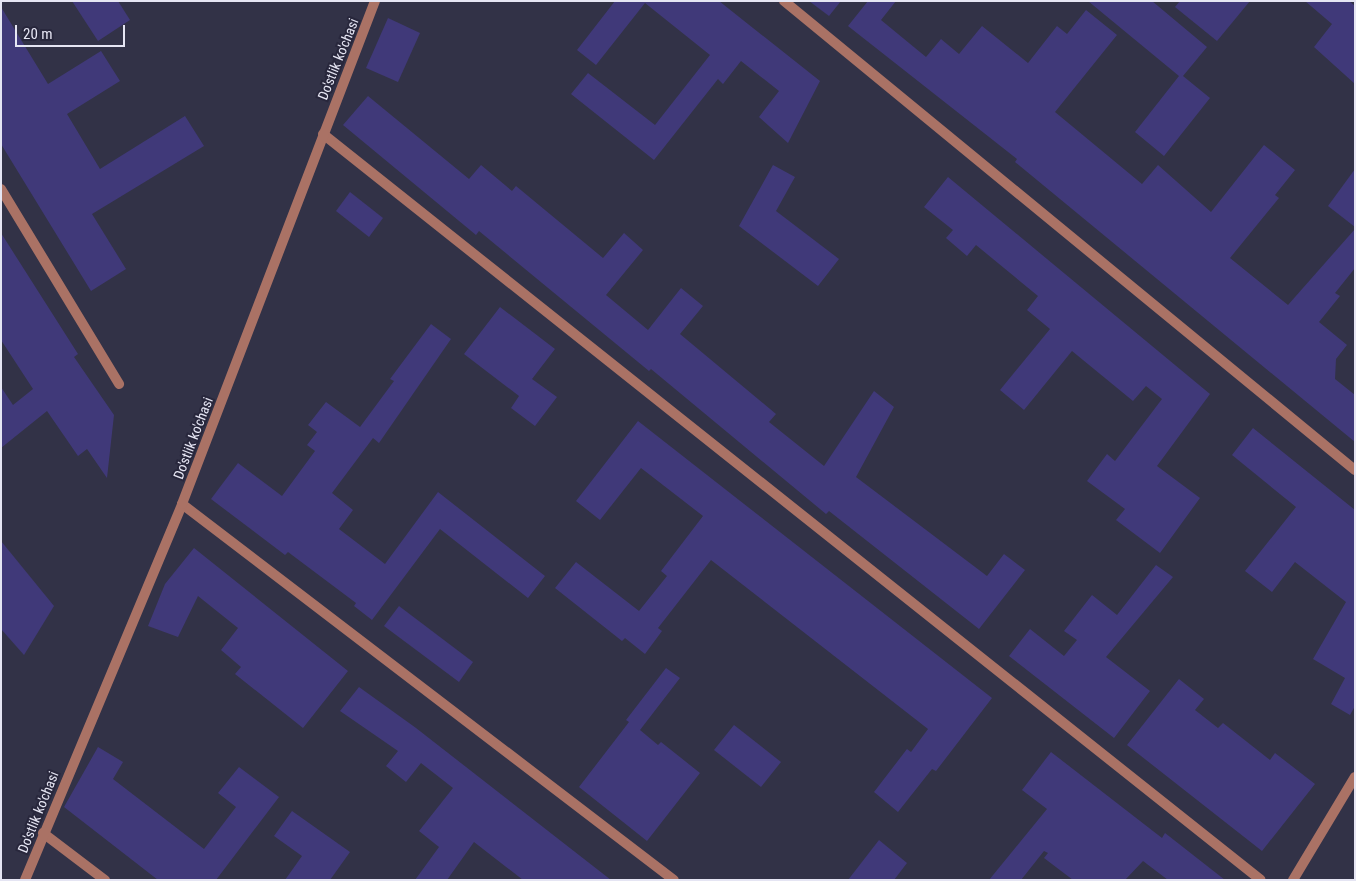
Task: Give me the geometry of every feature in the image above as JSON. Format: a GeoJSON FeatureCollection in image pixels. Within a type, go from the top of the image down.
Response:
{"type":"FeatureCollection","features":[{"type":"Feature","properties":{"kind":"street","name":"Do'stlik ko'chasi"},"geometry":{"type":"LineString","coordinates":[[25,880],[182,504],[323,134],[376,1]]}},
{"type":"Feature","properties":{"kind":"street"},"geometry":{"type":"LineString","coordinates":[[784,1],[1355,470]]}},
{"type":"Feature","properties":{"kind":"street"},"geometry":{"type":"LineString","coordinates":[[323,134],[1261,880]]}},
{"type":"Feature","properties":{"kind":"street"},"geometry":{"type":"LineString","coordinates":[[1,189],[119,384]]}},
{"type":"Feature","properties":{"kind":"street"},"geometry":{"type":"LineString","coordinates":[[182,504],[674,880]]}},
{"type":"Feature","properties":{"kind":"street"},"geometry":{"type":"LineString","coordinates":[[1292,880],[1355,777]]}},
{"type":"Feature","properties":{"kind":"street"},"geometry":{"type":"LineString","coordinates":[[43,833],[105,880]]}},
{"type":"Feature","properties":{"kind":"building"},"geometry":{"type":"Polygon","coordinates":[[[72,1],[118,1],[130,20],[98,41],[72,1]]]}},
{"type":"Feature","properties":{"kind":"building"},"geometry":{"type":"Polygon","coordinates":[[[615,1],[719,1],[820,81],[788,143],[759,117],[779,91],[741,61],[723,84],[718,79],[654,160],[571,94],[588,73],[655,125],[710,55],[645,3],[596,65],[577,50],[615,1]]]}},
{"type":"Feature","properties":{"kind":"building"},"geometry":{"type":"Polygon","coordinates":[[[809,1],[841,1],[829,16],[809,1]]]}},
{"type":"Feature","properties":{"kind":"building"},"geometry":{"type":"Polygon","coordinates":[[[868,1],[896,1],[881,20],[926,57],[941,39],[959,54],[982,26],[1028,63],[1057,26],[1067,34],[1086,10],[1117,35],[1055,112],[1142,184],[1158,165],[1211,212],[1264,145],[1295,170],[1275,195],[1279,198],[1230,258],[1288,305],[1355,229],[1355,268],[1335,293],[1340,296],[1319,322],[1347,345],[1336,359],[1335,379],[1355,395],[1355,442],[1015,162],[1017,159],[848,26],[868,1]]]}},
{"type":"Feature","properties":{"kind":"building"},"geometry":{"type":"Polygon","coordinates":[[[1088,1],[1152,1],[1207,47],[1183,76],[1210,98],[1164,156],[1135,132],[1179,76],[1088,1]]]}},
{"type":"Feature","properties":{"kind":"building"},"geometry":{"type":"Polygon","coordinates":[[[1180,1],[1250,1],[1217,41],[1175,7],[1180,1]]]}},
{"type":"Feature","properties":{"kind":"building"},"geometry":{"type":"Polygon","coordinates":[[[1305,1],[1349,1],[1355,6],[1355,84],[1314,47],[1332,24],[1305,1]]]}},
{"type":"Feature","properties":{"kind":"building"},"geometry":{"type":"Polygon","coordinates":[[[1,7],[48,84],[101,51],[120,81],[67,114],[100,169],[185,116],[204,146],[92,214],[126,269],[91,291],[1,144],[1,7]]]}},
{"type":"Feature","properties":{"kind":"building"},"geometry":{"type":"Polygon","coordinates":[[[388,18],[420,33],[398,82],[366,68],[388,18]]]}},
{"type":"Feature","properties":{"kind":"building"},"geometry":{"type":"Polygon","coordinates":[[[368,96],[469,179],[481,165],[512,191],[516,186],[603,258],[624,233],[643,250],[606,295],[648,330],[681,288],[703,306],[680,334],[776,414],[769,422],[824,466],[874,391],[894,407],[856,477],[987,576],[1004,554],[1025,570],[979,629],[829,511],[826,514],[651,369],[649,371],[479,231],[476,235],[343,125],[368,96]]]}},
{"type":"Feature","properties":{"kind":"building"},"geometry":{"type":"Polygon","coordinates":[[[773,165],[795,177],[776,211],[839,259],[818,286],[739,226],[773,165]]]}},
{"type":"Feature","properties":{"kind":"building"},"geometry":{"type":"Polygon","coordinates":[[[1355,169],[1355,227],[1328,206],[1355,169]]]}},
{"type":"Feature","properties":{"kind":"building"},"geometry":{"type":"Polygon","coordinates":[[[948,177],[1210,394],[1157,466],[1200,498],[1160,553],[1116,520],[1125,509],[1087,481],[1107,454],[1115,461],[1162,399],[1146,386],[1133,401],[1072,351],[1024,410],[1000,390],[1050,329],[1027,310],[1038,296],[976,245],[967,256],[946,238],[953,230],[924,207],[948,177]]]}},
{"type":"Feature","properties":{"kind":"building"},"geometry":{"type":"Polygon","coordinates":[[[350,192],[383,218],[369,237],[336,211],[350,192]]]}},
{"type":"Feature","properties":{"kind":"building"},"geometry":{"type":"Polygon","coordinates":[[[1,233],[78,354],[74,357],[114,415],[107,478],[87,449],[78,456],[47,411],[1,448],[1,387],[13,405],[33,389],[1,340],[1,233]]]}},
{"type":"Feature","properties":{"kind":"building"},"geometry":{"type":"Polygon","coordinates":[[[500,307],[555,349],[532,379],[557,397],[535,426],[511,408],[519,396],[464,354],[500,307]]]}},
{"type":"Feature","properties":{"kind":"building"},"geometry":{"type":"Polygon","coordinates":[[[431,324],[451,339],[379,443],[373,438],[332,493],[353,510],[339,529],[385,564],[438,492],[545,576],[528,598],[440,529],[372,620],[354,606],[356,603],[288,552],[285,555],[211,499],[238,463],[282,496],[315,451],[307,445],[317,432],[308,425],[326,402],[360,427],[394,381],[390,379],[431,324]]]}},
{"type":"Feature","properties":{"kind":"building"},"geometry":{"type":"Polygon","coordinates":[[[638,421],[992,698],[936,771],[932,769],[898,812],[874,792],[907,749],[911,752],[928,729],[711,560],[658,628],[662,631],[645,654],[625,638],[622,641],[555,588],[576,562],[639,611],[667,576],[661,571],[703,516],[641,468],[600,520],[576,501],[638,421]]]}},
{"type":"Feature","properties":{"kind":"building"},"geometry":{"type":"Polygon","coordinates":[[[1253,428],[1355,510],[1355,706],[1350,715],[1331,704],[1345,678],[1313,659],[1346,602],[1295,562],[1272,592],[1245,571],[1296,507],[1232,455],[1253,428]]]}},
{"type":"Feature","properties":{"kind":"building"},"geometry":{"type":"Polygon","coordinates":[[[1,541],[54,606],[24,655],[1,629],[1,541]]]}},
{"type":"Feature","properties":{"kind":"building"},"geometry":{"type":"Polygon","coordinates":[[[194,548],[348,671],[303,728],[235,674],[241,667],[221,650],[238,628],[198,596],[178,637],[148,626],[165,584],[194,548]]]}},
{"type":"Feature","properties":{"kind":"building"},"geometry":{"type":"Polygon","coordinates":[[[1156,565],[1173,577],[1106,657],[1150,691],[1114,738],[1009,656],[1030,629],[1064,656],[1077,640],[1064,631],[1092,595],[1117,615],[1156,565]]]}},
{"type":"Feature","properties":{"kind":"building"},"geometry":{"type":"Polygon","coordinates":[[[399,606],[473,662],[459,682],[384,626],[399,606]]]}},
{"type":"Feature","properties":{"kind":"building"},"geometry":{"type":"Polygon","coordinates":[[[666,668],[680,678],[640,730],[658,745],[661,742],[700,773],[647,841],[579,787],[629,722],[626,720],[666,668]]]}},
{"type":"Feature","properties":{"kind":"building"},"geometry":{"type":"Polygon","coordinates":[[[1179,679],[1204,699],[1195,710],[1218,728],[1223,723],[1270,760],[1275,753],[1315,784],[1262,851],[1127,745],[1179,679]]]}},
{"type":"Feature","properties":{"kind":"building"},"geometry":{"type":"Polygon","coordinates":[[[359,687],[416,728],[611,880],[523,880],[474,842],[447,880],[415,880],[439,847],[419,831],[453,788],[421,763],[406,782],[386,766],[398,751],[340,711],[359,687]]]}},
{"type":"Feature","properties":{"kind":"building"},"geometry":{"type":"Polygon","coordinates":[[[734,725],[781,762],[761,787],[714,750],[734,725]]]}},
{"type":"Feature","properties":{"kind":"building"},"geometry":{"type":"Polygon","coordinates":[[[98,747],[123,762],[113,779],[204,849],[236,807],[218,793],[239,767],[279,797],[216,880],[158,880],[64,807],[98,747]]]}},
{"type":"Feature","properties":{"kind":"building"},"geometry":{"type":"Polygon","coordinates":[[[1051,752],[1162,838],[1165,833],[1225,880],[1168,880],[1143,861],[1125,880],[1073,880],[1044,858],[1048,853],[1044,851],[1021,880],[989,880],[1047,809],[1022,790],[1051,752]]]}},
{"type":"Feature","properties":{"kind":"building"},"geometry":{"type":"Polygon","coordinates":[[[292,811],[350,852],[330,880],[285,880],[302,856],[274,836],[292,811]]]}},
{"type":"Feature","properties":{"kind":"building"},"geometry":{"type":"Polygon","coordinates":[[[879,840],[907,863],[894,880],[848,880],[879,840]]]}}]}
